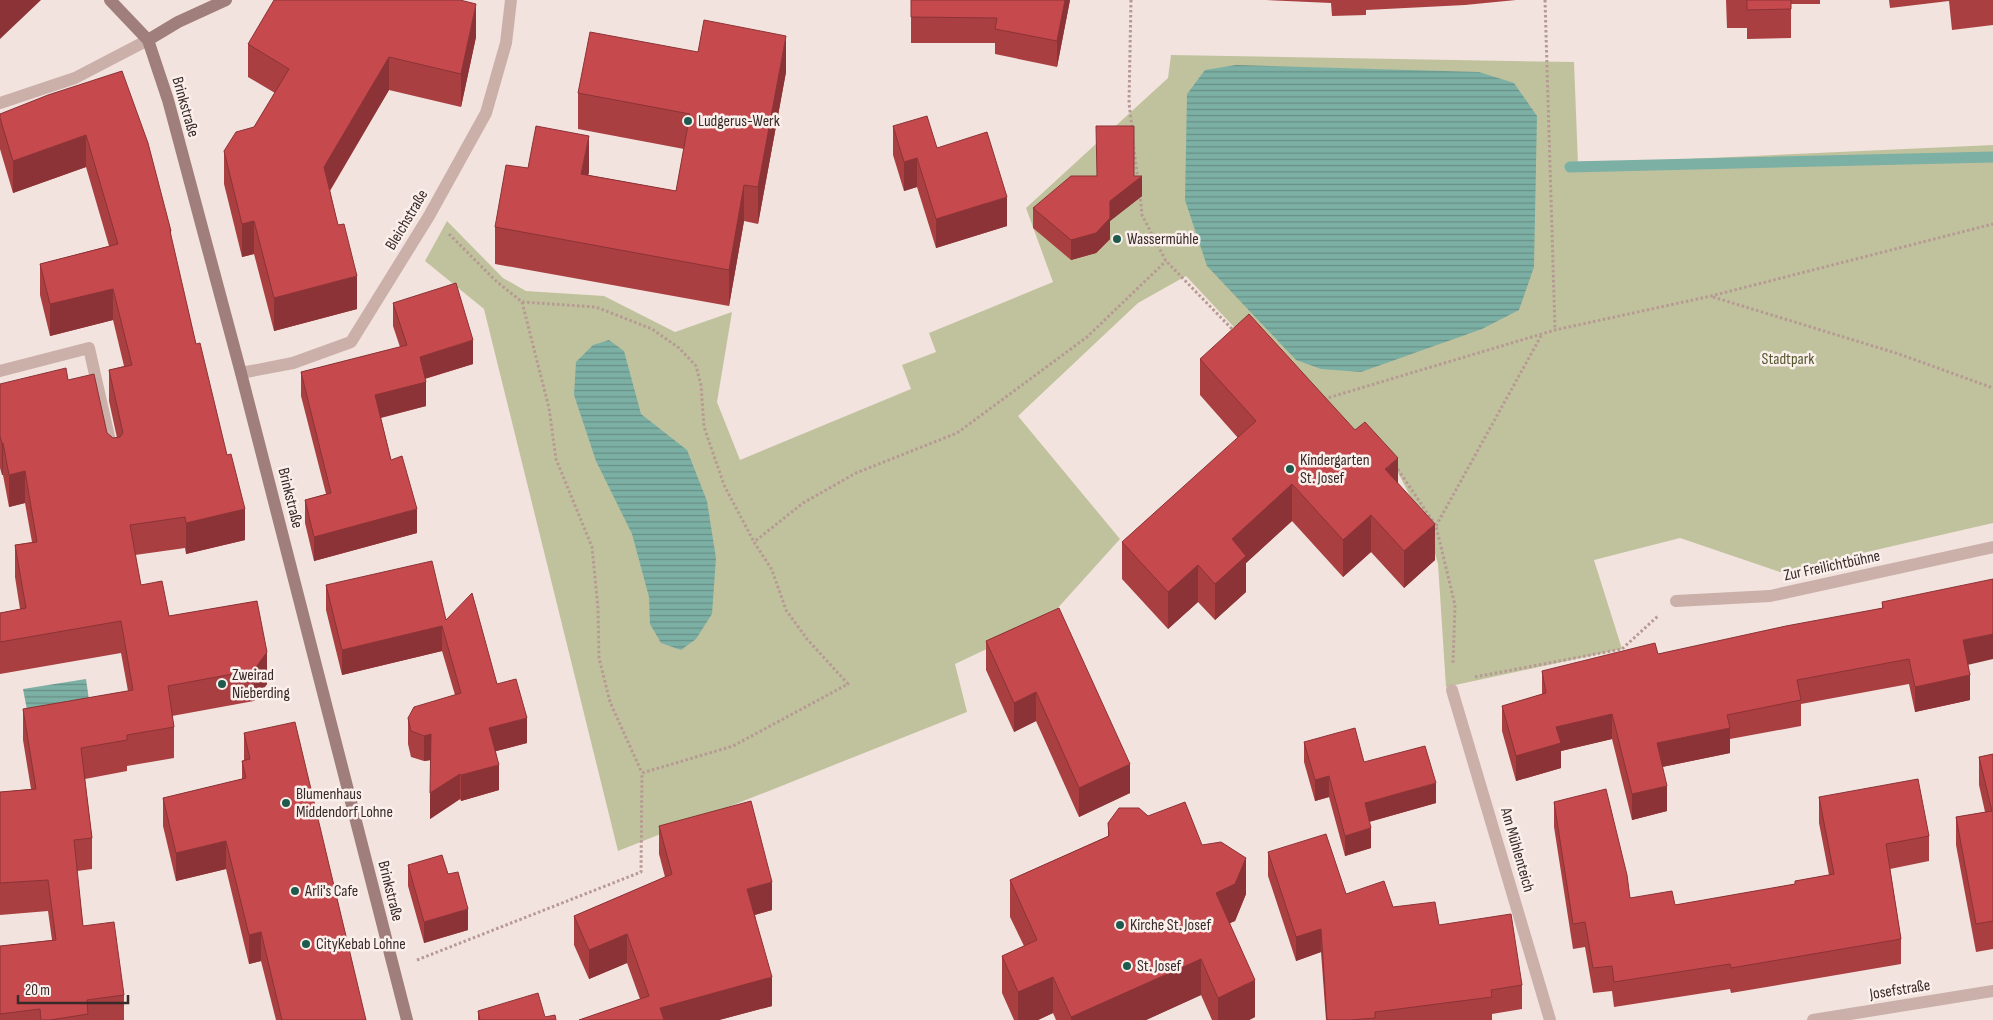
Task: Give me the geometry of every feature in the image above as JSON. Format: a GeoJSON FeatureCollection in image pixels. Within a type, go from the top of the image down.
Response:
{"type":"FeatureCollection","features":[{"type":"Feature","properties":{"kind":"street","name":"Brinkstraße"},"geometry":{"type":"LineString","coordinates":[[110,0],[148,40],[168,100],[241,373],[407,1020]]}},
{"type":"Feature","properties":{"kind":"street"},"geometry":{"type":"LineString","coordinates":[[0,103],[75,78],[178,22],[226,0]]}},
{"type":"Feature","properties":{"kind":"street","name":"Bleichstraße"},"geometry":{"type":"LineString","coordinates":[[241,373],[293,363],[351,342],[429,216],[486,113],[506,43],[511,0]]}},
{"type":"Feature","properties":{"kind":"street"},"geometry":{"type":"LineString","coordinates":[[0,370],[89,348],[115,462]]}},
{"type":"Feature","properties":{"kind":"street","name":"Zur Freilichtbühne"},"geometry":{"type":"LineString","coordinates":[[1676,600],[1770,596],[1993,547]]}},
{"type":"Feature","properties":{"kind":"street","name":"Am Mühlenteich"},"geometry":{"type":"LineString","coordinates":[[1452,685],[1550,1020]]}},
{"type":"Feature","properties":{"kind":"street","name":"Josefstraße"},"geometry":{"type":"LineString","coordinates":[[1812,1020],[1889,1015],[1993,992]]}},
{"type":"Feature","properties":{"kind":"path"},"geometry":{"type":"LineString","coordinates":[[1132,0],[1129,103],[1132,131]]}},
{"type":"Feature","properties":{"kind":"path"},"geometry":{"type":"LineString","coordinates":[[1545,0],[1556,330]]}},
{"type":"Feature","properties":{"kind":"path"},"geometry":{"type":"LineString","coordinates":[[1133,140],[1142,215],[1166,261],[1239,336]]}},
{"type":"Feature","properties":{"kind":"path"},"geometry":{"type":"LineString","coordinates":[[429,216],[469,252],[496,281],[522,302],[596,307],[652,329],[679,348],[696,366],[701,385],[704,427],[724,485],[754,542],[772,570],[786,610],[807,639],[848,684],[733,746],[642,773]]}},
{"type":"Feature","properties":{"kind":"path"},"geometry":{"type":"LineString","coordinates":[[1316,401],[1556,330],[1711,296],[1993,224]]}},
{"type":"Feature","properties":{"kind":"path"},"geometry":{"type":"LineString","coordinates":[[754,542],[803,503],[856,473],[957,433],[1087,337],[1166,261]]}},
{"type":"Feature","properties":{"kind":"path"},"geometry":{"type":"LineString","coordinates":[[1711,296],[1899,354],[1993,388]]}},
{"type":"Feature","properties":{"kind":"path"},"geometry":{"type":"LineString","coordinates":[[394,970],[641,872],[642,773],[610,702],[600,658],[598,608],[592,548],[556,459],[549,408],[522,302]]}},
{"type":"Feature","properties":{"kind":"path"},"geometry":{"type":"LineString","coordinates":[[1436,526],[1542,335]]}},
{"type":"Feature","properties":{"kind":"path"},"geometry":{"type":"LineString","coordinates":[[1391,459],[1436,526],[1456,605],[1452,685],[1622,649],[1676,600]]}},
{"type":"Feature","properties":{"kind":"green space","name":"Stadtpark"},"geometry":{"type":"Polygon","coordinates":[[[1171,55],[1574,62],[1578,164],[1993,145],[1993,523],[1780,572],[1680,538],[1594,560],[1622,649],[1446,687],[1438,564],[1429,533],[1391,459],[1306,404],[1186,276],[1138,303],[1018,416],[1120,539],[1046,621],[955,664],[967,712],[618,851],[484,309],[425,261],[447,221],[503,278],[526,291],[604,296],[675,332],[732,312],[717,402],[740,460],[911,389],[902,365],[936,352],[929,333],[1053,282],[1026,208],[1168,78],[1171,55]]]}},
{"type":"Feature","properties":{"kind":"water"},"geometry":{"type":"Polygon","coordinates":[[[1236,65],[1479,72],[1514,83],[1537,116],[1534,267],[1519,310],[1482,329],[1361,372],[1321,369],[1296,360],[1207,266],[1185,200],[1187,94],[1205,70],[1236,65]]]}},
{"type":"Feature","properties":{"kind":"water"},"geometry":{"type":"Polygon","coordinates":[[[609,340],[624,351],[641,414],[687,450],[707,501],[716,558],[712,614],[696,639],[681,650],[661,643],[650,624],[649,597],[632,534],[596,461],[574,395],[576,362],[593,345],[609,340]]]}},
{"type":"Feature","properties":{"kind":"water"},"geometry":{"type":"Polygon","coordinates":[[[86,679],[89,700],[27,710],[23,689],[86,679]]]}},
{"type":"Feature","properties":{"kind":"building"},"geometry":{"type":"Polygon","coordinates":[[[274,0],[460,0],[476,4],[461,74],[389,57],[324,167],[338,225],[344,224],[357,276],[274,298],[254,221],[242,224],[224,151],[236,132],[254,127],[289,69],[248,44],[274,0]]]}},
{"type":"Feature","properties":{"kind":"building"},"geometry":{"type":"Polygon","coordinates":[[[911,0],[1065,0],[1057,41],[995,29],[997,18],[911,17],[911,0]]]}},
{"type":"Feature","properties":{"kind":"building"},"geometry":{"type":"Polygon","coordinates":[[[1747,0],[1791,0],[1791,9],[1747,10],[1747,0]]]}},
{"type":"Feature","properties":{"kind":"building"},"geometry":{"type":"Polygon","coordinates":[[[704,20],[786,36],[758,187],[744,185],[729,270],[495,227],[506,165],[528,168],[536,126],[589,136],[581,174],[676,191],[690,114],[578,93],[590,32],[698,52],[704,20]]]}},
{"type":"Feature","properties":{"kind":"building"},"geometry":{"type":"Polygon","coordinates":[[[122,71],[148,143],[171,231],[196,344],[200,343],[227,455],[231,454],[245,509],[186,523],[185,517],[130,525],[141,585],[162,581],[169,616],[257,601],[267,652],[254,670],[168,686],[174,727],[127,735],[127,740],[81,748],[92,838],[74,840],[83,926],[114,922],[124,995],[87,1000],[88,1014],[41,1020],[40,1009],[0,1014],[0,946],[56,940],[48,880],[0,883],[0,792],[36,789],[23,709],[133,690],[121,621],[0,642],[0,613],[26,608],[15,545],[37,542],[25,471],[9,475],[0,436],[0,384],[66,368],[68,380],[94,374],[107,433],[113,438],[120,437],[123,433],[109,370],[132,365],[113,289],[50,304],[40,264],[118,244],[86,135],[13,161],[0,114],[48,95],[122,71]]]}},
{"type":"Feature","properties":{"kind":"building"},"geometry":{"type":"Polygon","coordinates":[[[927,116],[937,148],[987,132],[1007,197],[936,219],[917,158],[904,162],[893,126],[927,116]]]}},
{"type":"Feature","properties":{"kind":"building"},"geometry":{"type":"Polygon","coordinates":[[[1096,126],[1134,126],[1134,176],[1142,176],[1110,201],[1110,218],[1096,233],[1071,240],[1033,208],[1071,176],[1097,176],[1096,126]]]}},
{"type":"Feature","properties":{"kind":"building"},"geometry":{"type":"Polygon","coordinates":[[[456,283],[473,340],[420,357],[426,382],[375,395],[391,460],[402,456],[417,509],[314,537],[305,500],[331,493],[301,372],[407,345],[393,303],[456,283]]]}},
{"type":"Feature","properties":{"kind":"building"},"geometry":{"type":"Polygon","coordinates":[[[1249,314],[1355,430],[1365,422],[1398,458],[1385,469],[1435,524],[1404,551],[1371,515],[1343,540],[1292,484],[1232,539],[1246,556],[1215,584],[1198,565],[1168,592],[1122,542],[1256,421],[1200,359],[1249,314]]]}},
{"type":"Feature","properties":{"kind":"building"},"geometry":{"type":"Polygon","coordinates":[[[432,561],[446,620],[472,593],[497,684],[516,679],[527,718],[489,728],[499,765],[460,774],[430,793],[431,734],[424,736],[411,731],[408,718],[414,707],[461,693],[442,626],[342,650],[326,585],[432,561]]]}},
{"type":"Feature","properties":{"kind":"building"},"geometry":{"type":"Polygon","coordinates":[[[1993,579],[1993,634],[1963,640],[1970,675],[1915,687],[1909,659],[1797,680],[1801,700],[1727,715],[1730,728],[1657,743],[1667,786],[1632,794],[1612,714],[1556,727],[1561,743],[1516,756],[1502,706],[1546,693],[1542,671],[1655,643],[1658,654],[1786,626],[1883,608],[1882,602],[1993,579]]]}},
{"type":"Feature","properties":{"kind":"building"},"geometry":{"type":"Polygon","coordinates":[[[1059,608],[1130,764],[1079,788],[1036,692],[1014,703],[986,641],[1059,608]]]}},
{"type":"Feature","properties":{"kind":"building"},"geometry":{"type":"Polygon","coordinates":[[[295,722],[366,1020],[282,1020],[261,932],[249,935],[226,841],[176,853],[163,798],[246,778],[242,761],[250,759],[244,733],[295,722]]]}},
{"type":"Feature","properties":{"kind":"building"},"geometry":{"type":"Polygon","coordinates":[[[1355,728],[1364,762],[1425,746],[1436,783],[1365,803],[1371,828],[1345,836],[1329,776],[1315,780],[1304,742],[1355,728]]]}},
{"type":"Feature","properties":{"kind":"building"},"geometry":{"type":"Polygon","coordinates":[[[1993,754],[1993,921],[1976,924],[1956,817],[1992,811],[1979,757],[1993,754]]]}},
{"type":"Feature","properties":{"kind":"building"},"geometry":{"type":"Polygon","coordinates":[[[1918,779],[1929,836],[1886,844],[1901,939],[1731,968],[1730,964],[1614,982],[1612,966],[1593,968],[1585,922],[1573,924],[1554,802],[1606,789],[1627,875],[1630,898],[1672,891],[1675,905],[1795,884],[1795,881],[1834,874],[1819,797],[1918,779]]]}},
{"type":"Feature","properties":{"kind":"building"},"geometry":{"type":"Polygon","coordinates":[[[751,801],[772,882],[747,889],[772,977],[660,1008],[664,1020],[579,1020],[649,996],[627,934],[589,950],[574,916],[672,874],[659,826],[751,801]]]}},
{"type":"Feature","properties":{"kind":"building","name":"Kirche St. Josef"},"geometry":{"type":"Polygon","coordinates":[[[1185,802],[1202,845],[1221,842],[1246,858],[1235,884],[1216,893],[1255,980],[1218,998],[1201,959],[1071,1017],[1053,977],[1018,992],[1002,956],[1037,940],[1010,880],[1109,836],[1108,823],[1119,808],[1139,808],[1148,816],[1185,802]]]}},
{"type":"Feature","properties":{"kind":"building"},"geometry":{"type":"Polygon","coordinates":[[[1326,834],[1346,894],[1384,881],[1393,907],[1435,902],[1439,925],[1511,914],[1522,985],[1491,990],[1492,997],[1375,1012],[1375,1018],[1327,1020],[1321,929],[1296,937],[1268,852],[1326,834]]]}},
{"type":"Feature","properties":{"kind":"building"},"geometry":{"type":"Polygon","coordinates":[[[442,855],[448,874],[458,872],[468,909],[424,922],[408,865],[442,855]]]}},
{"type":"Feature","properties":{"kind":"building"},"geometry":{"type":"Polygon","coordinates":[[[538,993],[545,1017],[555,1015],[556,1020],[480,1020],[478,1011],[538,993]]]}},
{"type":"Feature","properties":{"kind":"waterway"},"geometry":{"type":"LineString","coordinates":[[1570,167],[1993,157]]}},
{"type":"Feature","properties":{"kind":"place","name":"Ludgerus-Werk"},"geometry":{"type":"Point","coordinates":[688,121]}},
{"type":"Feature","properties":{"kind":"place","name":"Wassermühle"},"geometry":{"type":"Point","coordinates":[1117,239]}},
{"type":"Feature","properties":{"kind":"place","name":"Kindergarten St. Josef"},"geometry":{"type":"Point","coordinates":[1290,469]}},
{"type":"Feature","properties":{"kind":"place","name":"Zweirad Nieberding"},"geometry":{"type":"Point","coordinates":[222,684]}},
{"type":"Feature","properties":{"kind":"place","name":"Blumenhaus Middendorf Lohne"},"geometry":{"type":"Point","coordinates":[286,803]}},
{"type":"Feature","properties":{"kind":"place","name":"Arli's Cafe"},"geometry":{"type":"Point","coordinates":[295,891]}},
{"type":"Feature","properties":{"kind":"place","name":"Kirche St. Josef"},"geometry":{"type":"Point","coordinates":[1120,925]}},
{"type":"Feature","properties":{"kind":"place","name":"CityKebab Lohne"},"geometry":{"type":"Point","coordinates":[306,944]}},
{"type":"Feature","properties":{"kind":"place","name":"St. Josef"},"geometry":{"type":"Point","coordinates":[1127,966]}}]}
